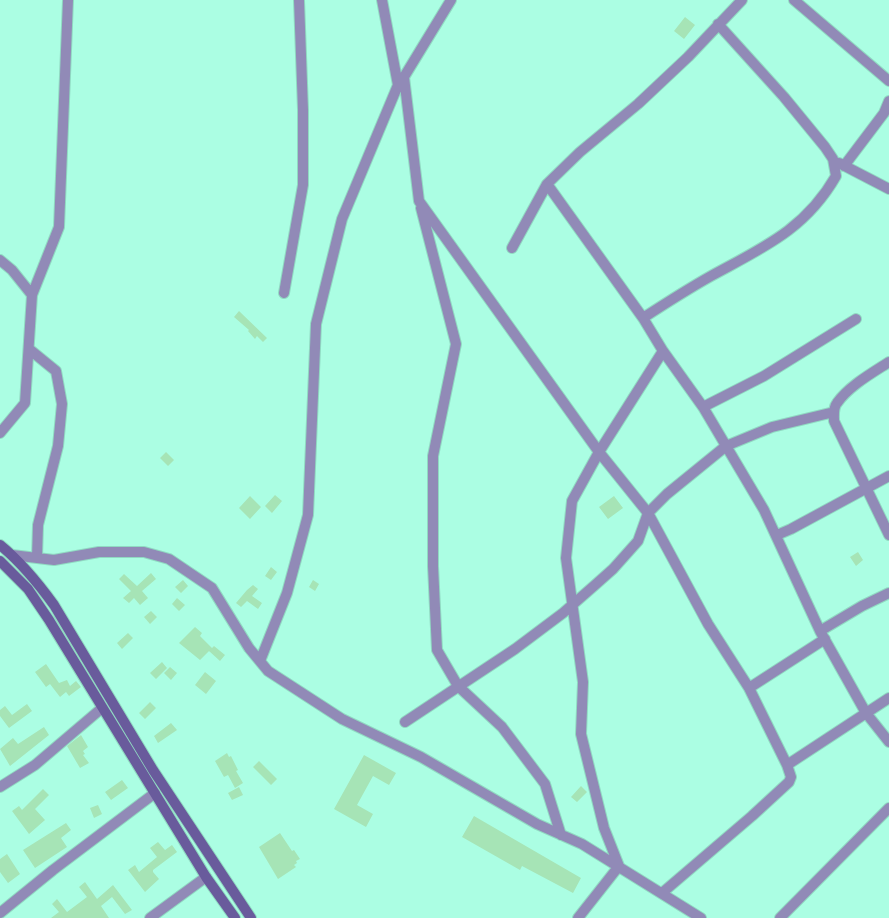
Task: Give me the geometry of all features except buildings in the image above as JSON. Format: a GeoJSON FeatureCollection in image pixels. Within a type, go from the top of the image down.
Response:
{"type":"FeatureCollection","features":[{"type":"Feature","properties":{"kind":"street"},"geometry":{"type":"LineString","coordinates":[[0,433],[25,403],[32,295],[59,227],[68,0]]}},
{"type":"Feature","properties":{"kind":"street"},"geometry":{"type":"LineString","coordinates":[[284,293],[303,186],[303,110],[299,0]]}},
{"type":"Feature","properties":{"kind":"street"},"geometry":{"type":"LineString","coordinates":[[382,0],[401,81],[419,201],[456,344],[433,456],[433,566],[437,650],[458,686],[502,727],[545,784],[562,835]]}},
{"type":"Feature","properties":{"kind":"street"},"geometry":{"type":"LineString","coordinates":[[260,661],[287,593],[308,515],[316,324],[342,219],[401,81],[451,0]]}},
{"type":"Feature","properties":{"kind":"street"},"geometry":{"type":"LineString","coordinates":[[512,248],[547,184],[580,152],[638,104],[688,57],[741,0]]}},
{"type":"Feature","properties":{"kind":"street"},"geometry":{"type":"LineString","coordinates":[[794,0],[889,81]]}},
{"type":"Feature","properties":{"kind":"street"},"geometry":{"type":"LineString","coordinates":[[718,24],[789,102],[832,159],[889,189]]}},
{"type":"Feature","properties":{"kind":"street"},"geometry":{"type":"LineString","coordinates":[[844,166],[884,113],[889,101]]}},
{"type":"Feature","properties":{"kind":"street"},"geometry":{"type":"LineString","coordinates":[[643,318],[685,291],[757,252],[788,232],[827,192],[836,176],[832,159]]}},
{"type":"Feature","properties":{"kind":"street"},"geometry":{"type":"LineString","coordinates":[[547,184],[643,318],[663,351],[703,407],[764,510],[822,635],[866,713],[889,742]]}},
{"type":"Feature","properties":{"kind":"street"},"geometry":{"type":"LineString","coordinates":[[419,201],[598,452],[648,513],[686,580],[708,624],[749,688],[787,765],[790,777],[789,782],[752,816],[662,893]]}},
{"type":"Feature","properties":{"kind":"street"},"geometry":{"type":"LineString","coordinates":[[0,260],[12,270],[32,295]]}},
{"type":"Feature","properties":{"kind":"street"},"geometry":{"type":"LineString","coordinates":[[703,407],[764,376],[856,319]]}},
{"type":"Feature","properties":{"kind":"street"},"geometry":{"type":"LineString","coordinates":[[29,349],[56,371],[62,404],[58,446],[38,525],[37,558]]}},
{"type":"Feature","properties":{"kind":"street"},"geometry":{"type":"LineString","coordinates":[[619,866],[604,828],[581,734],[583,682],[566,558],[572,501],[598,452],[663,351]]}},
{"type":"Feature","properties":{"kind":"street"},"geometry":{"type":"LineString","coordinates":[[889,362],[845,394],[836,404],[834,412],[834,421],[889,535]]}},
{"type":"Feature","properties":{"kind":"street"},"geometry":{"type":"LineString","coordinates":[[404,722],[515,649],[572,605],[613,569],[638,541],[648,513],[667,494],[726,446],[772,427],[834,412]]}},
{"type":"Feature","properties":{"kind":"street"},"geometry":{"type":"LineString","coordinates":[[776,535],[866,490],[889,476]]}},
{"type":"Feature","properties":{"kind":"street"},"geometry":{"type":"LineString","coordinates":[[0,545],[12,555],[39,584],[50,600],[112,700],[153,770],[251,918]]}},
{"type":"Feature","properties":{"kind":"street"},"geometry":{"type":"LineString","coordinates":[[12,555],[54,560],[99,552],[144,552],[169,559],[212,588],[249,648],[268,671],[342,719],[421,757],[537,824],[582,844],[701,918]]}},
{"type":"Feature","properties":{"kind":"street"},"geometry":{"type":"LineString","coordinates":[[0,561],[28,589],[206,877],[235,918]]}},
{"type":"Feature","properties":{"kind":"street"},"geometry":{"type":"LineString","coordinates":[[749,688],[862,606],[889,593]]}},
{"type":"Feature","properties":{"kind":"street"},"geometry":{"type":"LineString","coordinates":[[96,697],[112,700]]}},
{"type":"Feature","properties":{"kind":"street"},"geometry":{"type":"LineString","coordinates":[[787,765],[889,698]]}},
{"type":"Feature","properties":{"kind":"street"},"geometry":{"type":"LineString","coordinates":[[1,784],[35,765],[102,708]]}},
{"type":"Feature","properties":{"kind":"street"},"geometry":{"type":"LineString","coordinates":[[0,913],[53,870],[155,793]]}},
{"type":"Feature","properties":{"kind":"street"},"geometry":{"type":"LineString","coordinates":[[780,918],[889,808]]}},
{"type":"Feature","properties":{"kind":"street"},"geometry":{"type":"LineString","coordinates":[[578,918],[619,866]]}},
{"type":"Feature","properties":{"kind":"street"},"geometry":{"type":"LineString","coordinates":[[150,918],[206,877]]}}]}
